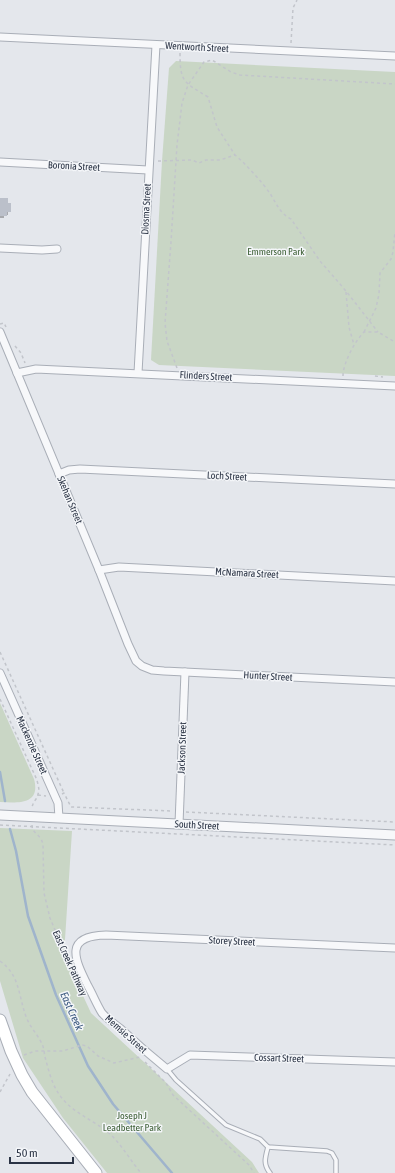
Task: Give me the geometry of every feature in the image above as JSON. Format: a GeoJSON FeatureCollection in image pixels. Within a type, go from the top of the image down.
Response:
{"type":"FeatureCollection","features":[{"type":"Feature","properties":{"kind":"main road"},"geometry":{"type":"LineString","coordinates":[[0,1020],[15,1060],[32,1092],[96,1173]]}},
{"type":"Feature","properties":{"kind":"street","name":"Wentworth Street"},"geometry":{"type":"LineString","coordinates":[[0,37],[395,56]]}},
{"type":"Feature","properties":{"kind":"street","name":"Diosma Street"},"geometry":{"type":"LineString","coordinates":[[138,373],[156,45]]}},
{"type":"Feature","properties":{"kind":"street","name":"Boronia Street"},"geometry":{"type":"LineString","coordinates":[[0,162],[148,170]]}},
{"type":"Feature","properties":{"kind":"street"},"geometry":{"type":"LineString","coordinates":[[0,248],[42,250],[57,249]]}},
{"type":"Feature","properties":{"kind":"street","name":"Skehan Street"},"geometry":{"type":"LineString","coordinates":[[3,331],[17,373],[99,570],[128,644],[136,661],[142,666]]}},
{"type":"Feature","properties":{"kind":"street","name":"Flinders Street"},"geometry":{"type":"LineString","coordinates":[[17,373],[36,369],[395,386]]}},
{"type":"Feature","properties":{"kind":"street","name":"Loch Street"},"geometry":{"type":"LineString","coordinates":[[59,474],[69,470],[80,469],[395,484]]}},
{"type":"Feature","properties":{"kind":"street","name":"McNamara Street"},"geometry":{"type":"LineString","coordinates":[[99,570],[119,567],[395,580]]}},
{"type":"Feature","properties":{"kind":"street","name":"Hunter Street"},"geometry":{"type":"LineString","coordinates":[[142,666],[152,670],[395,682]]}},
{"type":"Feature","properties":{"kind":"street","name":"Jackson Street"},"geometry":{"type":"LineString","coordinates":[[179,824],[185,672]]}},
{"type":"Feature","properties":{"kind":"street","name":"Mackenzie Street"},"geometry":{"type":"LineString","coordinates":[[0,673],[56,796],[59,809],[59,818]]}},
{"type":"Feature","properties":{"kind":"street","name":"South Street"},"geometry":{"type":"LineString","coordinates":[[0,815],[395,835]]}},
{"type":"Feature","properties":{"kind":"street","name":"Storey Street"},"geometry":{"type":"LineString","coordinates":[[75,949],[82,939],[92,935],[395,948]]}},
{"type":"Feature","properties":{"kind":"street","name":"Memsie Street"},"geometry":{"type":"LineString","coordinates":[[75,949],[76,959],[82,973],[103,1013],[149,1055],[167,1069]]}},
{"type":"Feature","properties":{"kind":"street","name":"Cossart Street"},"geometry":{"type":"LineString","coordinates":[[167,1069],[190,1055],[395,1062]]}},
{"type":"Feature","properties":{"kind":"lane"},"geometry":{"type":"LineString","coordinates":[[167,1069],[176,1080],[226,1125],[260,1139],[268,1147],[327,1151],[332,1153],[336,1160],[336,1173]]}},
{"type":"Feature","properties":{"kind":"lane"},"geometry":{"type":"LineString","coordinates":[[268,1147],[265,1156],[265,1167],[270,1173]]}},
{"type":"Feature","properties":{"kind":"path"},"geometry":{"type":"LineString","coordinates":[[291,51],[293,8],[297,0]]}},
{"type":"Feature","properties":{"kind":"path"},"geometry":{"type":"LineString","coordinates":[[180,46],[180,71],[188,85],[208,97],[217,127],[235,155],[242,160],[284,215],[291,219],[320,261],[378,332],[395,342]]}},
{"type":"Feature","properties":{"kind":"path"},"geometry":{"type":"LineString","coordinates":[[177,368],[167,341],[165,323],[177,144],[182,103],[188,85],[200,66],[204,62],[212,60],[231,72],[240,75],[395,84]]}},
{"type":"Feature","properties":{"kind":"path"},"geometry":{"type":"LineString","coordinates":[[149,162],[192,160],[199,163],[206,160],[220,160],[235,155]]}},
{"type":"Feature","properties":{"kind":"path"},"geometry":{"type":"LineString","coordinates":[[343,375],[357,338],[364,332],[376,308],[379,294],[380,273],[391,259],[395,232]]}},
{"type":"Feature","properties":{"kind":"path"},"geometry":{"type":"LineString","coordinates":[[346,291],[349,327],[354,345]]}},
{"type":"Feature","properties":{"kind":"path"},"geometry":{"type":"LineString","coordinates":[[0,325],[4,323],[3,331]]}},
{"type":"Feature","properties":{"kind":"path"},"geometry":{"type":"LineString","coordinates":[[364,332],[378,332]]}},
{"type":"Feature","properties":{"kind":"path"},"geometry":{"type":"LineString","coordinates":[[13,344],[21,354],[28,371]]}},
{"type":"Feature","properties":{"kind":"path"},"geometry":{"type":"LineString","coordinates":[[0,652],[71,806],[395,822]]}},
{"type":"Feature","properties":{"kind":"path"},"geometry":{"type":"LineString","coordinates":[[0,699],[37,780],[39,791],[32,805],[32,827]]}},
{"type":"Feature","properties":{"kind":"path"},"geometry":{"type":"LineString","coordinates":[[38,795],[56,796],[64,793]]}},
{"type":"Feature","properties":{"kind":"path"},"geometry":{"type":"LineString","coordinates":[[0,825],[395,845]]}},
{"type":"Feature","properties":{"kind":"path","name":"East Creek Pathway"},"geometry":{"type":"LineString","coordinates":[[32,827],[34,832],[41,839],[43,846],[44,893],[50,918],[73,971]]}},
{"type":"Feature","properties":{"kind":"path"},"geometry":{"type":"LineString","coordinates":[[0,960],[12,971],[16,979],[27,1019],[42,1043],[54,1085],[61,1097],[77,1112],[110,1134],[141,1173]]}},
{"type":"Feature","properties":{"kind":"path"},"geometry":{"type":"LineString","coordinates":[[15,1060],[35,1051],[64,1051],[82,1045],[87,1046],[98,1056],[114,1063],[140,1057]]}},
{"type":"Feature","properties":{"kind":"path"},"geometry":{"type":"LineString","coordinates":[[137,1054],[166,1083],[173,1095],[249,1165],[254,1173]]}},
{"type":"Feature","properties":{"kind":"path"},"geometry":{"type":"LineString","coordinates":[[0,1092],[10,1074]]}},
{"type":"Feature","properties":{"kind":"green space","name":"Emmerson Park"},"geometry":{"type":"Polygon","coordinates":[[[176,61],[395,72],[395,376],[159,365],[151,360],[162,161],[169,68],[176,61]]]}},
{"type":"Feature","properties":{"kind":"green space"},"geometry":{"type":"Polygon","coordinates":[[[0,703],[34,779],[34,794],[26,801],[0,802],[0,703]]]}},
{"type":"Feature","properties":{"kind":"green space","name":"Joseph J Leadbetter Park"},"geometry":{"type":"Polygon","coordinates":[[[0,828],[72,831],[64,955],[91,1013],[252,1162],[259,1173],[107,1173],[63,1118],[23,1058],[0,981],[0,828]]]}},
{"type":"Feature","properties":{"kind":"building"},"geometry":{"type":"Polygon","coordinates":[[[0,198],[8,198],[8,203],[11,203],[11,212],[7,212],[7,216],[0,216],[0,198]]]}},
{"type":"Feature","properties":{"kind":"waterway","name":"East Creek"},"geometry":{"type":"LineString","coordinates":[[0,772],[5,801]]}},
{"type":"Feature","properties":{"kind":"waterway","name":"East Creek"},"geometry":{"type":"LineString","coordinates":[[10,829],[16,851],[28,916],[56,995],[88,1066],[113,1104],[172,1173]]}}]}
